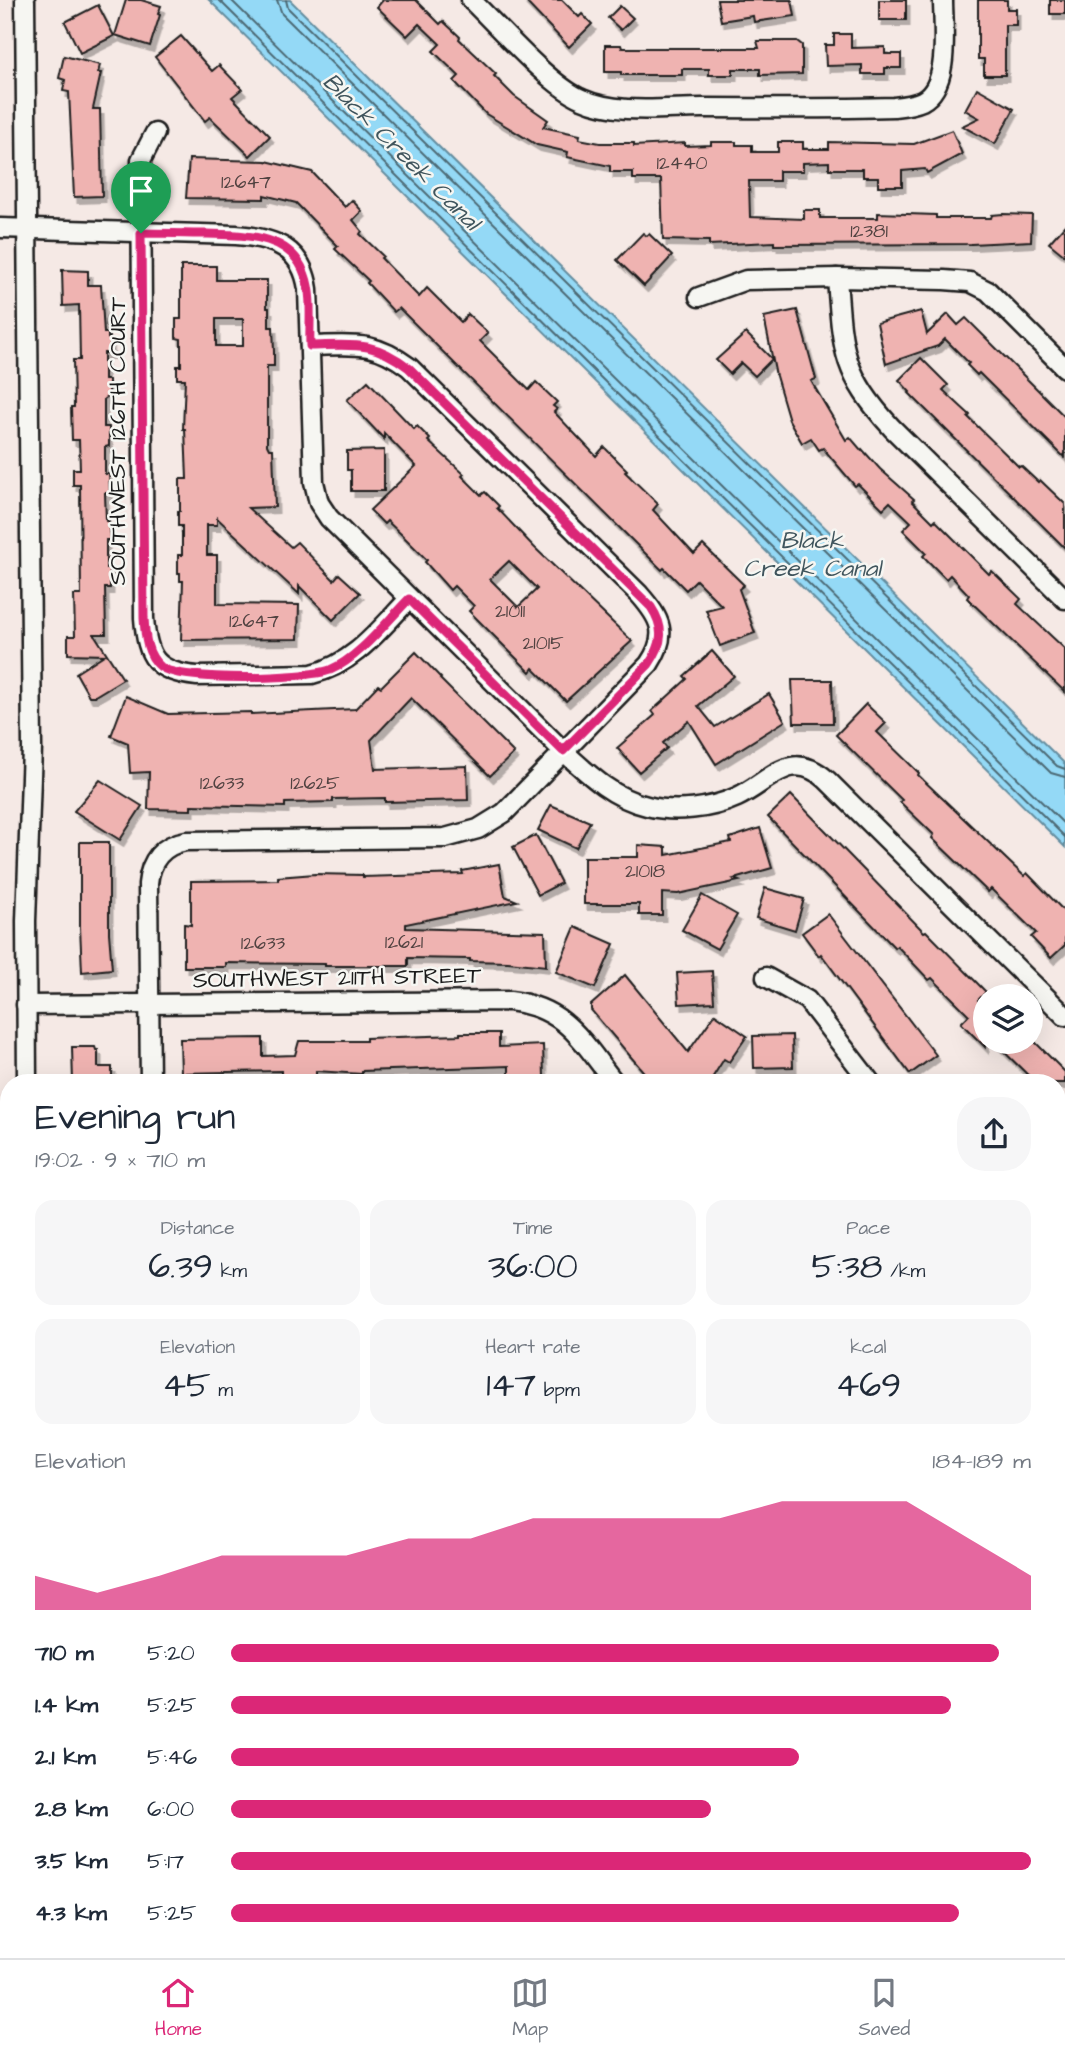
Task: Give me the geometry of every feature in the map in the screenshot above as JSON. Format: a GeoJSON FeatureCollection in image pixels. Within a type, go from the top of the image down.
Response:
{"type":"FeatureCollection","features":[{"type":"Feature","properties":{"kind":"street"},"geometry":{"type":"LineString","coordinates":[[25,0],[32,748],[26,921],[27,1074]]}},
{"type":"Feature","properties":{"kind":"street"},"geometry":{"type":"LineString","coordinates":[[471,0],[558,83],[582,100],[619,107],[662,108],[911,105],[929,96],[941,73],[943,0]]}},
{"type":"Feature","properties":{"kind":"street","name":"SOUTHWEST 126TH COURT"},"geometry":{"type":"LineString","coordinates":[[155,133],[141,160],[144,618],[148,648],[159,665],[167,671],[197,676],[296,676],[329,670],[358,651],[409,599]]}},
{"type":"Feature","properties":{"kind":"street"},"geometry":{"type":"LineString","coordinates":[[0,228],[251,236],[280,245],[295,256],[306,276],[314,482],[319,503],[329,518],[409,599],[563,751],[589,775],[617,794],[648,807],[684,809],[724,802],[750,790],[776,772],[794,766],[812,769],[827,780],[1065,1016]]}},
{"type":"Feature","properties":{"kind":"street"},"geometry":{"type":"LineString","coordinates":[[837,278],[842,344],[851,371],[867,398],[892,428],[1065,599]]}},
{"type":"Feature","properties":{"kind":"street"},"geometry":{"type":"LineString","coordinates":[[698,297],[746,280],[837,278],[970,282],[996,299],[1065,368]]}},
{"type":"Feature","properties":{"kind":"street"},"geometry":{"type":"LineString","coordinates":[[150,1074],[148,884],[151,866],[158,855],[171,845],[186,841],[459,836],[485,826],[504,813],[649,664],[660,644],[658,618],[639,594],[409,368],[386,351],[375,347],[310,346]]}},
{"type":"Feature","properties":{"kind":"street"},"geometry":{"type":"LineString","coordinates":[[766,977],[807,1000],[864,1074]]}},
{"type":"Feature","properties":{"kind":"street","name":"SOUTHWEST 211TH STREET"},"geometry":{"type":"LineString","coordinates":[[26,1005],[510,1001],[526,1003],[552,1013],[571,1028],[608,1074]]}},
{"type":"Feature","properties":{"kind":"water","name":"Black Creek Canal"},"geometry":{"type":"Polygon","coordinates":[[[209,0],[290,0],[1065,764],[1065,847],[209,0]]]}},
{"type":"Feature","properties":{"kind":"building"},"geometry":{"type":"Polygon","coordinates":[[[126,0],[141,0],[161,6],[150,46],[115,35],[126,0]]]}},
{"type":"Feature","properties":{"kind":"building"},"geometry":{"type":"Polygon","coordinates":[[[383,0],[416,0],[440,24],[443,21],[460,37],[514,96],[548,120],[543,127],[580,135],[579,139],[600,143],[634,143],[634,146],[736,142],[736,145],[752,145],[752,152],[778,152],[778,142],[803,142],[803,149],[829,149],[829,142],[914,144],[952,130],[962,154],[927,173],[925,169],[902,171],[902,186],[878,186],[878,177],[863,177],[863,169],[829,169],[829,162],[803,163],[803,171],[779,171],[779,181],[749,181],[750,217],[804,219],[804,210],[820,210],[820,218],[878,218],[878,213],[936,215],[936,218],[1032,215],[1031,241],[971,244],[774,245],[774,242],[709,245],[709,241],[663,240],[661,179],[633,179],[633,172],[610,172],[610,166],[567,157],[568,152],[537,145],[486,114],[454,81],[459,76],[433,51],[440,44],[419,24],[407,36],[377,7],[383,0]]]}},
{"type":"Feature","properties":{"kind":"building"},"geometry":{"type":"Polygon","coordinates":[[[524,0],[562,0],[579,17],[582,14],[592,24],[569,47],[524,0]]]}},
{"type":"Feature","properties":{"kind":"building"},"geometry":{"type":"Polygon","coordinates":[[[717,0],[792,0],[795,16],[754,22],[753,16],[721,21],[717,0]]]}},
{"type":"Feature","properties":{"kind":"building"},"geometry":{"type":"Polygon","coordinates":[[[879,0],[906,0],[906,20],[879,20],[879,0]]]}},
{"type":"Feature","properties":{"kind":"building"},"geometry":{"type":"Polygon","coordinates":[[[978,0],[1007,0],[1007,9],[1016,9],[1016,25],[1005,25],[1005,75],[984,75],[984,59],[978,59],[978,0]]]}},
{"type":"Feature","properties":{"kind":"building"},"geometry":{"type":"Polygon","coordinates":[[[1050,0],[1065,0],[1065,14],[1050,14],[1050,0]]]}},
{"type":"Feature","properties":{"kind":"building"},"geometry":{"type":"Polygon","coordinates":[[[98,5],[114,36],[80,53],[65,22],[98,5]]]}},
{"type":"Feature","properties":{"kind":"building"},"geometry":{"type":"Polygon","coordinates":[[[620,6],[633,18],[621,30],[608,18],[620,6]]]}},
{"type":"Feature","properties":{"kind":"building"},"geometry":{"type":"Polygon","coordinates":[[[834,34],[851,34],[851,48],[885,47],[885,54],[901,54],[901,68],[885,68],[885,74],[862,74],[862,65],[826,66],[825,45],[834,45],[834,34]]]}},
{"type":"Feature","properties":{"kind":"building"},"geometry":{"type":"Polygon","coordinates":[[[181,36],[212,71],[219,65],[242,89],[232,97],[270,136],[250,156],[210,117],[205,121],[155,57],[181,36]]]}},
{"type":"Feature","properties":{"kind":"building"},"geometry":{"type":"Polygon","coordinates":[[[757,41],[797,41],[802,45],[802,74],[760,75],[760,69],[733,69],[733,75],[709,75],[709,69],[682,69],[682,75],[621,75],[621,72],[605,72],[605,45],[621,45],[622,48],[759,48],[757,41]]]}},
{"type":"Feature","properties":{"kind":"building"},"geometry":{"type":"Polygon","coordinates":[[[64,56],[100,65],[98,73],[101,73],[93,109],[100,109],[102,196],[74,197],[69,92],[63,91],[65,80],[59,78],[64,56]]]}},
{"type":"Feature","properties":{"kind":"building"},"geometry":{"type":"Polygon","coordinates":[[[977,88],[1014,109],[995,144],[962,126],[979,118],[965,110],[977,88]]]}},
{"type":"Feature","properties":{"kind":"building"},"geometry":{"type":"Polygon","coordinates":[[[189,159],[266,161],[312,172],[345,207],[352,200],[362,211],[353,220],[362,231],[360,234],[419,297],[427,288],[461,322],[468,314],[488,333],[480,341],[529,390],[536,382],[557,402],[553,406],[557,409],[554,412],[596,456],[604,447],[658,504],[653,510],[694,554],[703,545],[744,585],[739,589],[755,633],[720,646],[706,610],[722,606],[696,580],[686,590],[664,568],[662,570],[399,308],[394,312],[367,283],[369,281],[335,249],[338,246],[296,203],[264,195],[264,199],[186,198],[189,159]]]}},
{"type":"Feature","properties":{"kind":"building"},"geometry":{"type":"Polygon","coordinates":[[[1065,225],[1065,256],[1049,243],[1065,225]]]}},
{"type":"Feature","properties":{"kind":"building"},"geometry":{"type":"Polygon","coordinates":[[[643,233],[647,236],[649,234],[672,256],[644,286],[617,260],[643,233]]]}},
{"type":"Feature","properties":{"kind":"building"},"geometry":{"type":"Polygon","coordinates":[[[181,266],[216,266],[216,280],[267,280],[267,308],[269,327],[273,327],[274,366],[267,366],[267,445],[269,449],[273,449],[275,507],[248,508],[291,547],[297,542],[334,580],[339,574],[360,593],[333,620],[299,586],[299,594],[217,518],[217,525],[207,525],[207,555],[217,555],[217,604],[299,605],[298,639],[181,640],[183,581],[180,581],[178,573],[178,555],[182,555],[182,526],[178,526],[178,511],[180,479],[187,479],[183,429],[185,379],[177,379],[177,366],[181,366],[181,339],[176,338],[176,319],[181,319],[181,266]],[[216,319],[216,346],[243,346],[243,319],[216,319]]]}},
{"type":"Feature","properties":{"kind":"building"},"geometry":{"type":"Polygon","coordinates":[[[62,270],[88,271],[88,285],[101,285],[104,333],[108,333],[108,338],[110,337],[111,353],[104,353],[104,380],[109,380],[109,396],[104,399],[104,427],[109,427],[109,446],[105,447],[105,474],[109,474],[110,493],[105,493],[110,540],[106,540],[106,568],[110,568],[110,588],[105,588],[106,634],[94,634],[123,679],[95,696],[89,696],[76,673],[104,655],[68,654],[68,636],[75,636],[74,595],[81,595],[80,485],[73,485],[73,469],[80,469],[79,440],[72,440],[71,407],[74,407],[73,360],[80,360],[79,305],[63,306],[62,270]]]}},
{"type":"Feature","properties":{"kind":"building"},"geometry":{"type":"Polygon","coordinates":[[[797,310],[816,379],[811,381],[846,440],[850,437],[880,469],[914,499],[912,501],[933,522],[935,520],[989,574],[992,571],[1021,599],[1017,604],[1065,649],[1065,692],[967,598],[969,595],[950,575],[946,579],[923,556],[926,553],[903,530],[911,522],[890,502],[883,509],[858,484],[855,486],[823,448],[819,450],[811,438],[802,443],[789,420],[776,376],[764,317],[797,310]]]}},
{"type":"Feature","properties":{"kind":"building"},"geometry":{"type":"Polygon","coordinates":[[[921,311],[927,334],[948,314],[958,325],[966,318],[1065,417],[1065,458],[979,373],[977,375],[945,339],[938,346],[886,364],[877,323],[921,311]]]}},
{"type":"Feature","properties":{"kind":"building"},"geometry":{"type":"Polygon","coordinates":[[[746,333],[772,359],[755,376],[741,363],[730,374],[716,360],[746,333]]]}},
{"type":"Feature","properties":{"kind":"building"},"geometry":{"type":"Polygon","coordinates":[[[921,358],[948,385],[943,390],[970,415],[968,417],[1019,467],[1038,482],[1040,480],[1065,504],[1065,548],[899,380],[921,358]]]}},
{"type":"Feature","properties":{"kind":"building"},"geometry":{"type":"Polygon","coordinates":[[[368,381],[414,429],[417,426],[430,439],[428,441],[464,474],[462,476],[481,495],[485,492],[534,547],[632,641],[566,701],[533,668],[530,672],[469,611],[474,606],[454,586],[450,590],[425,562],[427,560],[402,535],[387,521],[384,524],[370,510],[416,466],[384,433],[384,439],[347,400],[368,381]],[[509,561],[490,579],[518,607],[537,589],[509,561]]]}},
{"type":"Feature","properties":{"kind":"building"},"geometry":{"type":"Polygon","coordinates":[[[384,450],[384,491],[351,491],[347,451],[384,450]]]}},
{"type":"Feature","properties":{"kind":"building"},"geometry":{"type":"Polygon","coordinates":[[[712,651],[734,676],[698,706],[715,727],[769,694],[785,721],[716,764],[689,721],[663,743],[667,748],[639,772],[617,748],[655,715],[652,711],[687,679],[684,676],[712,651]]]}},
{"type":"Feature","properties":{"kind":"building"},"geometry":{"type":"Polygon","coordinates":[[[416,652],[514,753],[490,776],[411,698],[371,740],[375,769],[467,766],[468,800],[385,802],[385,798],[333,799],[333,802],[285,803],[285,807],[191,805],[191,810],[148,809],[149,772],[130,773],[128,743],[111,736],[126,696],[168,714],[251,714],[355,709],[416,652]]]}},
{"type":"Feature","properties":{"kind":"building"},"geometry":{"type":"Polygon","coordinates":[[[792,680],[832,680],[833,723],[794,723],[792,680]]]}},
{"type":"Feature","properties":{"kind":"building"},"geometry":{"type":"Polygon","coordinates":[[[866,704],[886,723],[877,732],[919,773],[918,775],[1024,876],[1027,873],[1065,912],[1065,945],[1051,958],[1031,937],[1036,933],[991,889],[988,892],[932,838],[934,835],[900,802],[902,800],[836,735],[866,704]]]}},
{"type":"Feature","properties":{"kind":"building"},"geometry":{"type":"Polygon","coordinates":[[[100,780],[142,806],[120,840],[74,811],[100,780]]]}},
{"type":"Feature","properties":{"kind":"building"},"geometry":{"type":"Polygon","coordinates":[[[791,795],[978,984],[973,984],[973,1035],[961,1023],[969,1015],[932,978],[929,980],[897,946],[895,948],[768,817],[791,795]]]}},
{"type":"Feature","properties":{"kind":"building"},"geometry":{"type":"Polygon","coordinates":[[[551,805],[590,822],[576,848],[538,830],[551,805]]]}},
{"type":"Feature","properties":{"kind":"building"},"geometry":{"type":"Polygon","coordinates":[[[760,828],[772,868],[734,879],[739,881],[678,894],[662,893],[662,915],[639,915],[639,904],[584,904],[584,857],[638,857],[638,845],[666,847],[666,855],[731,842],[730,838],[760,828]]]}},
{"type":"Feature","properties":{"kind":"building"},"geometry":{"type":"Polygon","coordinates":[[[536,835],[561,883],[538,895],[513,847],[536,835]]]}},
{"type":"Feature","properties":{"kind":"building"},"geometry":{"type":"Polygon","coordinates":[[[80,842],[109,842],[109,933],[112,969],[82,972],[80,842]]]}},
{"type":"Feature","properties":{"kind":"building"},"geometry":{"type":"Polygon","coordinates":[[[499,864],[505,896],[517,901],[406,924],[406,928],[545,932],[546,966],[470,959],[408,958],[408,966],[226,963],[226,967],[184,967],[184,924],[191,925],[191,881],[278,880],[278,877],[315,874],[363,877],[463,874],[462,871],[499,864]]]}},
{"type":"Feature","properties":{"kind":"building"},"geometry":{"type":"Polygon","coordinates":[[[765,888],[804,899],[795,930],[756,918],[765,888]]]}},
{"type":"Feature","properties":{"kind":"building"},"geometry":{"type":"Polygon","coordinates":[[[702,895],[737,915],[717,949],[682,930],[702,895]]]}},
{"type":"Feature","properties":{"kind":"building"},"geometry":{"type":"Polygon","coordinates":[[[828,914],[936,1055],[910,1074],[821,954],[819,956],[802,933],[828,914]]]}},
{"type":"Feature","properties":{"kind":"building"},"geometry":{"type":"Polygon","coordinates":[[[575,927],[614,944],[595,988],[556,972],[575,927]]]}},
{"type":"Feature","properties":{"kind":"building"},"geometry":{"type":"Polygon","coordinates":[[[712,971],[714,1002],[679,1004],[677,973],[712,971]]]}},
{"type":"Feature","properties":{"kind":"building"},"geometry":{"type":"Polygon","coordinates":[[[625,975],[688,1052],[715,1014],[747,1036],[729,1062],[724,1059],[715,1074],[645,1074],[591,1010],[591,1005],[625,975]]]}},
{"type":"Feature","properties":{"kind":"building"},"geometry":{"type":"Polygon","coordinates":[[[499,1033],[499,1047],[543,1045],[544,1074],[509,1074],[509,1066],[362,1071],[362,1074],[316,1071],[316,1074],[281,1074],[281,1071],[181,1073],[180,1039],[263,1038],[263,1056],[295,1055],[299,1041],[366,1041],[366,1038],[499,1033]]]}},
{"type":"Feature","properties":{"kind":"building"},"geometry":{"type":"Polygon","coordinates":[[[792,1035],[793,1067],[754,1068],[753,1036],[792,1035]]]}},
{"type":"Feature","properties":{"kind":"building"},"geometry":{"type":"Polygon","coordinates":[[[72,1047],[95,1047],[98,1050],[98,1067],[112,1067],[112,1074],[73,1074],[72,1047]]]}},
{"type":"Feature","properties":{"kind":"building"},"geometry":{"type":"Polygon","coordinates":[[[1043,1050],[1065,1074],[1027,1074],[1006,1054],[1043,1054],[1043,1050]]]}},
{"type":"Feature","properties":{"kind":"route"},"geometry":{"type":"LineString","coordinates":[[141,233],[251,236],[273,241],[286,249],[295,256],[306,276],[310,346],[366,345],[386,351],[397,358],[651,607],[658,618],[661,635],[656,653],[649,664],[563,751],[409,599],[358,651],[329,670],[296,676],[197,676],[167,671],[159,665],[148,648],[144,618],[141,233]]}}]}
